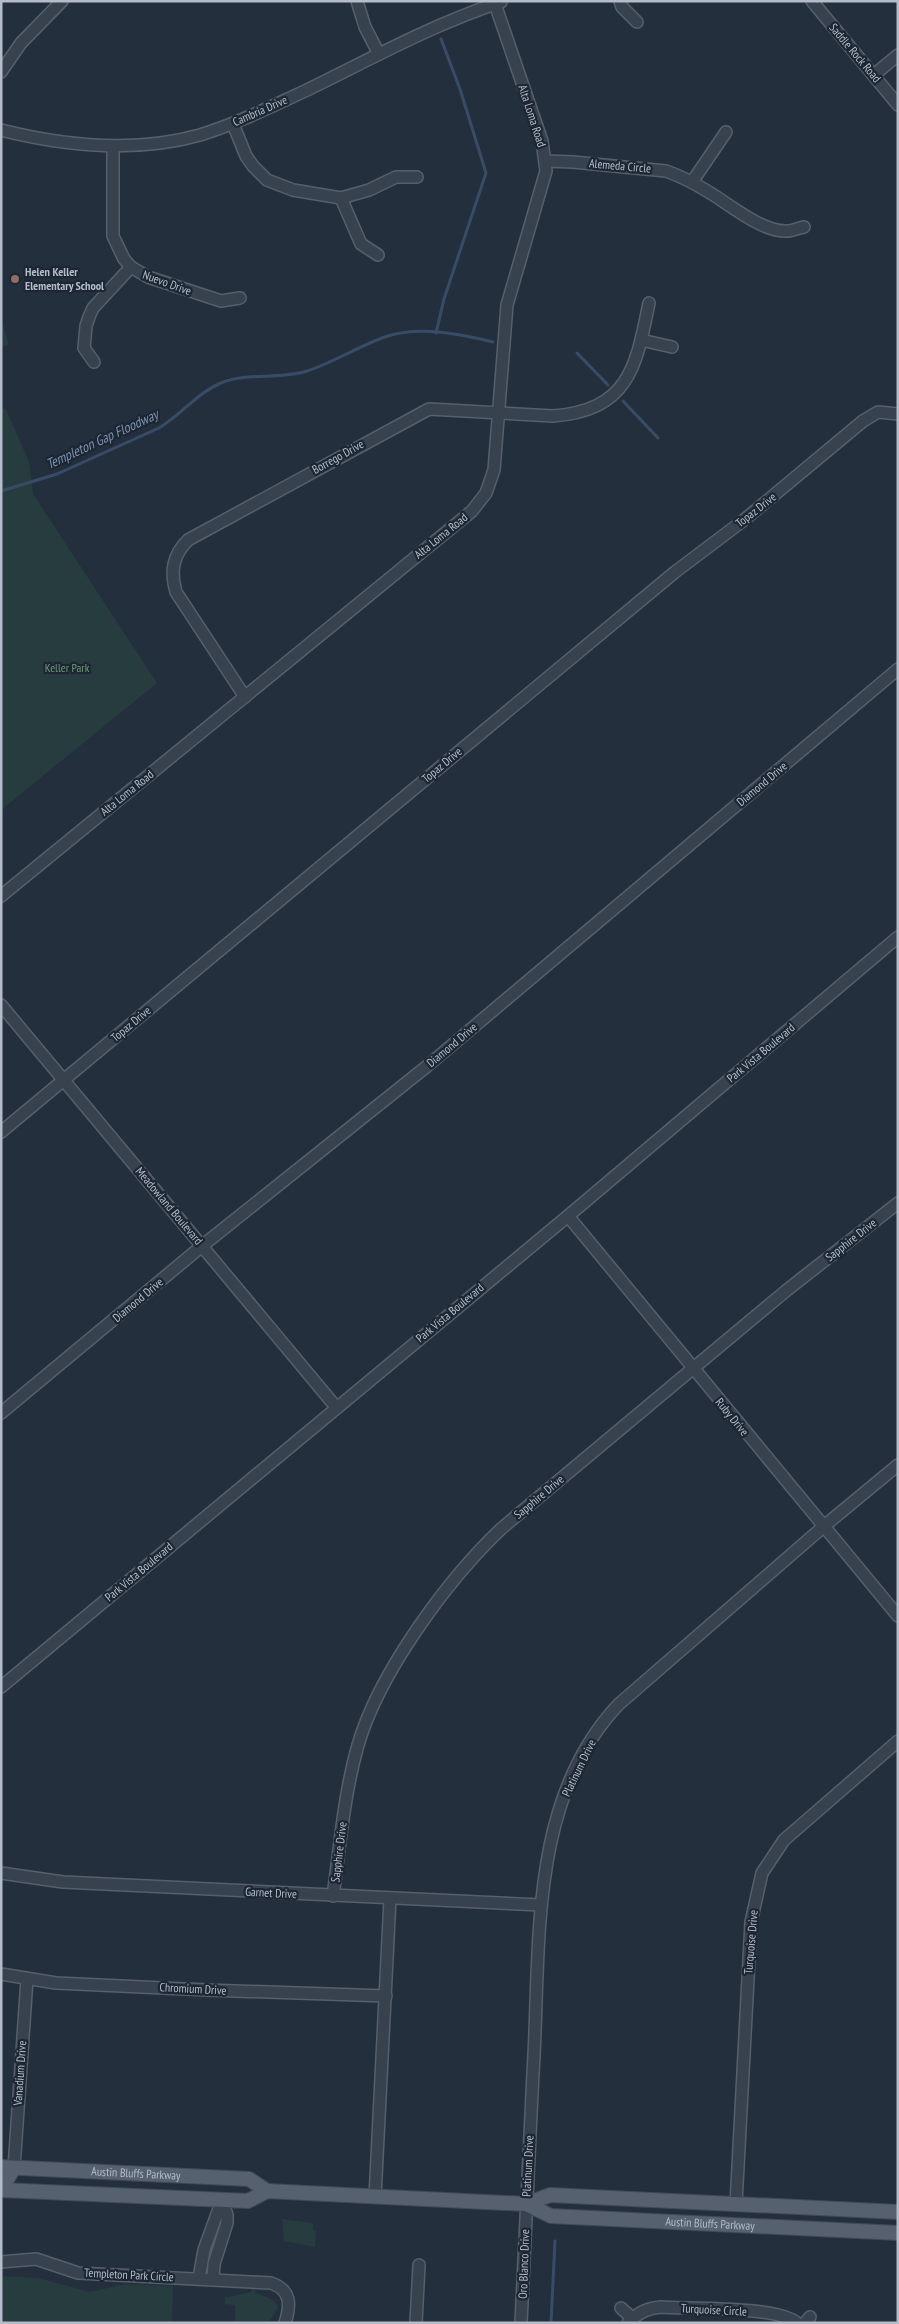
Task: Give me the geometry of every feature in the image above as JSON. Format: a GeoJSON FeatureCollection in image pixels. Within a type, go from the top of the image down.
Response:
{"type":"FeatureCollection","features":[{"type":"Feature","properties":{"kind":"main road","name":"Austin Bluffs Parkway"},"geometry":{"type":"LineString","coordinates":[[7,2167],[249,2179],[268,2191],[526,2204],[551,2216],[898,2232]]}},
{"type":"Feature","properties":{"kind":"main road"},"geometry":{"type":"LineString","coordinates":[[1,2182],[8,2178],[7,2167]]}},
{"type":"Feature","properties":{"kind":"main road","name":"Austin Bluffs Parkway"},"geometry":{"type":"LineString","coordinates":[[1,2190],[248,2201],[268,2191]]}},
{"type":"Feature","properties":{"kind":"main road","name":"Austin Bluffs Parkway"},"geometry":{"type":"LineString","coordinates":[[526,2204],[550,2195],[898,2212]]}},
{"type":"Feature","properties":{"kind":"street"},"geometry":{"type":"LineString","coordinates":[[1,72],[22,43],[62,1]]}},
{"type":"Feature","properties":{"kind":"street"},"geometry":{"type":"LineString","coordinates":[[356,1],[365,27],[379,54]]}},
{"type":"Feature","properties":{"kind":"street"},"geometry":{"type":"LineString","coordinates":[[620,1],[622,7],[637,22]]}},
{"type":"Feature","properties":{"kind":"street","name":"Saddle Rock Road"},"geometry":{"type":"LineString","coordinates":[[812,1],[898,105]]}},
{"type":"Feature","properties":{"kind":"street","name":"Cambria Drive"},"geometry":{"type":"LineString","coordinates":[[1,130],[50,141],[114,146],[174,141],[199,135],[233,124],[438,26],[499,2]]}},
{"type":"Feature","properties":{"kind":"street","name":"Alta Loma Road"},"geometry":{"type":"LineString","coordinates":[[1,896],[480,502],[486,493],[494,470],[507,305],[544,183],[546,161],[542,141],[499,2]]}},
{"type":"Feature","properties":{"kind":"street"},"geometry":{"type":"LineString","coordinates":[[874,75],[898,54]]}},
{"type":"Feature","properties":{"kind":"street"},"geometry":{"type":"LineString","coordinates":[[233,124],[246,156],[253,166],[268,180],[293,190],[341,198],[368,190],[396,178],[416,177]]}},
{"type":"Feature","properties":{"kind":"street"},"geometry":{"type":"LineString","coordinates":[[692,182],[726,132]]}},
{"type":"Feature","properties":{"kind":"street","name":"Nuevo Drive"},"geometry":{"type":"LineString","coordinates":[[114,146],[113,236],[124,259],[131,267],[148,278],[221,301],[240,298]]}},
{"type":"Feature","properties":{"kind":"street","name":"Alemeda Circle"},"geometry":{"type":"LineString","coordinates":[[546,161],[652,169],[680,176],[766,226],[785,232],[804,227]]}},
{"type":"Feature","properties":{"kind":"street"},"geometry":{"type":"LineString","coordinates":[[341,198],[361,244],[378,255]]}},
{"type":"Feature","properties":{"kind":"street"},"geometry":{"type":"LineString","coordinates":[[94,362],[84,348],[89,317],[93,308],[131,267]]}},
{"type":"Feature","properties":{"kind":"street","name":"Borrego Drive"},"geometry":{"type":"LineString","coordinates":[[244,697],[176,592],[172,570],[181,547],[196,535],[422,412],[436,408],[499,414],[553,416],[569,414],[607,401],[626,380],[641,340],[649,303]]}},
{"type":"Feature","properties":{"kind":"street"},"geometry":{"type":"LineString","coordinates":[[641,340],[672,348]]}},
{"type":"Feature","properties":{"kind":"street","name":"Topaz Drive"},"geometry":{"type":"LineString","coordinates":[[1,1132],[668,578],[790,483],[855,427],[878,412],[894,413]]}},
{"type":"Feature","properties":{"kind":"street","name":"Diamond Drive"},"geometry":{"type":"LineString","coordinates":[[1,1413],[202,1246],[426,1067],[898,670]]}},
{"type":"Feature","properties":{"kind":"street","name":"Park Vista Boulevard"},"geometry":{"type":"LineString","coordinates":[[1,1687],[568,1216],[898,937]]}},
{"type":"Feature","properties":{"kind":"street","name":"Meadowland Boulevard"},"geometry":{"type":"LineString","coordinates":[[1,1005],[336,1407]]}},
{"type":"Feature","properties":{"kind":"street","name":"Sapphire Drive"},"geometry":{"type":"LineString","coordinates":[[334,1896],[346,1801],[358,1745],[374,1705],[386,1683],[434,1606],[467,1563],[502,1528],[787,1290],[898,1203]]}},
{"type":"Feature","properties":{"kind":"street","name":"Ruby Drive"},"geometry":{"type":"LineString","coordinates":[[568,1216],[898,1616]]}},
{"type":"Feature","properties":{"kind":"street","name":"Platinum Drive"},"geometry":{"type":"LineString","coordinates":[[526,2204],[541,1905],[551,1843],[562,1803],[584,1755],[603,1722],[646,1679],[898,1465]]}},
{"type":"Feature","properties":{"kind":"street","name":"Turquoise Drive"},"geometry":{"type":"LineString","coordinates":[[736,2204],[751,1922],[762,1873],[784,1840],[898,1741]]}},
{"type":"Feature","properties":{"kind":"street","name":"Garnet Drive"},"geometry":{"type":"LineString","coordinates":[[1,1873],[63,1882],[541,1905]]}},
{"type":"Feature","properties":{"kind":"street"},"geometry":{"type":"LineString","coordinates":[[375,2197],[390,1898]]}},
{"type":"Feature","properties":{"kind":"street","name":"Chromium Drive"},"geometry":{"type":"LineString","coordinates":[[1,1974],[56,1983],[386,1996]]}},
{"type":"Feature","properties":{"kind":"street","name":"Vanadium Drive"},"geometry":{"type":"LineString","coordinates":[[7,2167],[27,1979]]}},
{"type":"Feature","properties":{"kind":"street"},"geometry":{"type":"LineString","coordinates":[[199,2278],[204,2250],[222,2200]]}},
{"type":"Feature","properties":{"kind":"street"},"geometry":{"type":"LineString","coordinates":[[213,2278],[214,2264],[227,2222],[227,2214],[222,2200]]}},
{"type":"Feature","properties":{"kind":"street","name":"Oro Blanco Drive"},"geometry":{"type":"LineString","coordinates":[[522,2323],[526,2204]]}},
{"type":"Feature","properties":{"kind":"street","name":"Templeton Park Circle"},"geometry":{"type":"LineString","coordinates":[[1,2262],[36,2259],[78,2273],[160,2278],[213,2278],[270,2283],[279,2286],[286,2292],[289,2298],[290,2308],[285,2323]]}},
{"type":"Feature","properties":{"kind":"street"},"geometry":{"type":"LineString","coordinates":[[416,2323],[419,2266]]}},
{"type":"Feature","properties":{"kind":"street","name":"Turquoise Circle"},"geometry":{"type":"LineString","coordinates":[[621,2308],[630,2320],[650,2308],[661,2307],[773,2312],[793,2319],[797,2323]]}},
{"type":"Feature","properties":{"kind":"green space"},"geometry":{"type":"Polygon","coordinates":[[[1,319],[9,345],[1,347],[1,319]]]}},
{"type":"Feature","properties":{"kind":"green space","name":"Keller Park"},"geometry":{"type":"Polygon","coordinates":[[[1,408],[6,409],[29,462],[33,494],[157,683],[1,810],[1,408]]]}},
{"type":"Feature","properties":{"kind":"green space"},"geometry":{"type":"Polygon","coordinates":[[[282,2219],[313,2223],[313,2230],[316,2231],[315,2247],[284,2241],[282,2219]]]}},
{"type":"Feature","properties":{"kind":"green space"},"geometry":{"type":"Polygon","coordinates":[[[1,2276],[38,2278],[90,2292],[125,2284],[173,2286],[172,2323],[1,2323],[1,2276]]]}},
{"type":"Feature","properties":{"kind":"green space"},"geometry":{"type":"Polygon","coordinates":[[[252,2287],[254,2287],[256,2293],[273,2300],[278,2306],[277,2310],[268,2323],[235,2323],[235,2305],[225,2304],[225,2298],[251,2292],[252,2287]]]}},
{"type":"Feature","properties":{"kind":"waterway"},"geometry":{"type":"LineString","coordinates":[[436,333],[444,299],[486,173],[460,89],[441,39]]}},
{"type":"Feature","properties":{"kind":"waterway","name":"Templeton Gap Floodway"},"geometry":{"type":"LineString","coordinates":[[1,491],[57,474],[159,428],[204,392],[221,383],[242,378],[296,374],[307,371],[378,340],[400,333],[441,332],[493,342]]}},
{"type":"Feature","properties":{"kind":"waterway","name":"Templeton Gap Floodway"},"geometry":{"type":"LineString","coordinates":[[577,353],[608,385]]}},
{"type":"Feature","properties":{"kind":"waterway","name":"Templeton Gap Floodway"},"geometry":{"type":"LineString","coordinates":[[623,401],[658,438]]}},
{"type":"Feature","properties":{"kind":"waterway","name":"Templeton Gap Floodway"},"geometry":{"type":"LineString","coordinates":[[551,2323],[555,2241]]}},
{"type":"Feature","properties":{"kind":"place","name":"Helen Keller Elementary School"},"geometry":{"type":"Point","coordinates":[15,279]}}]}
